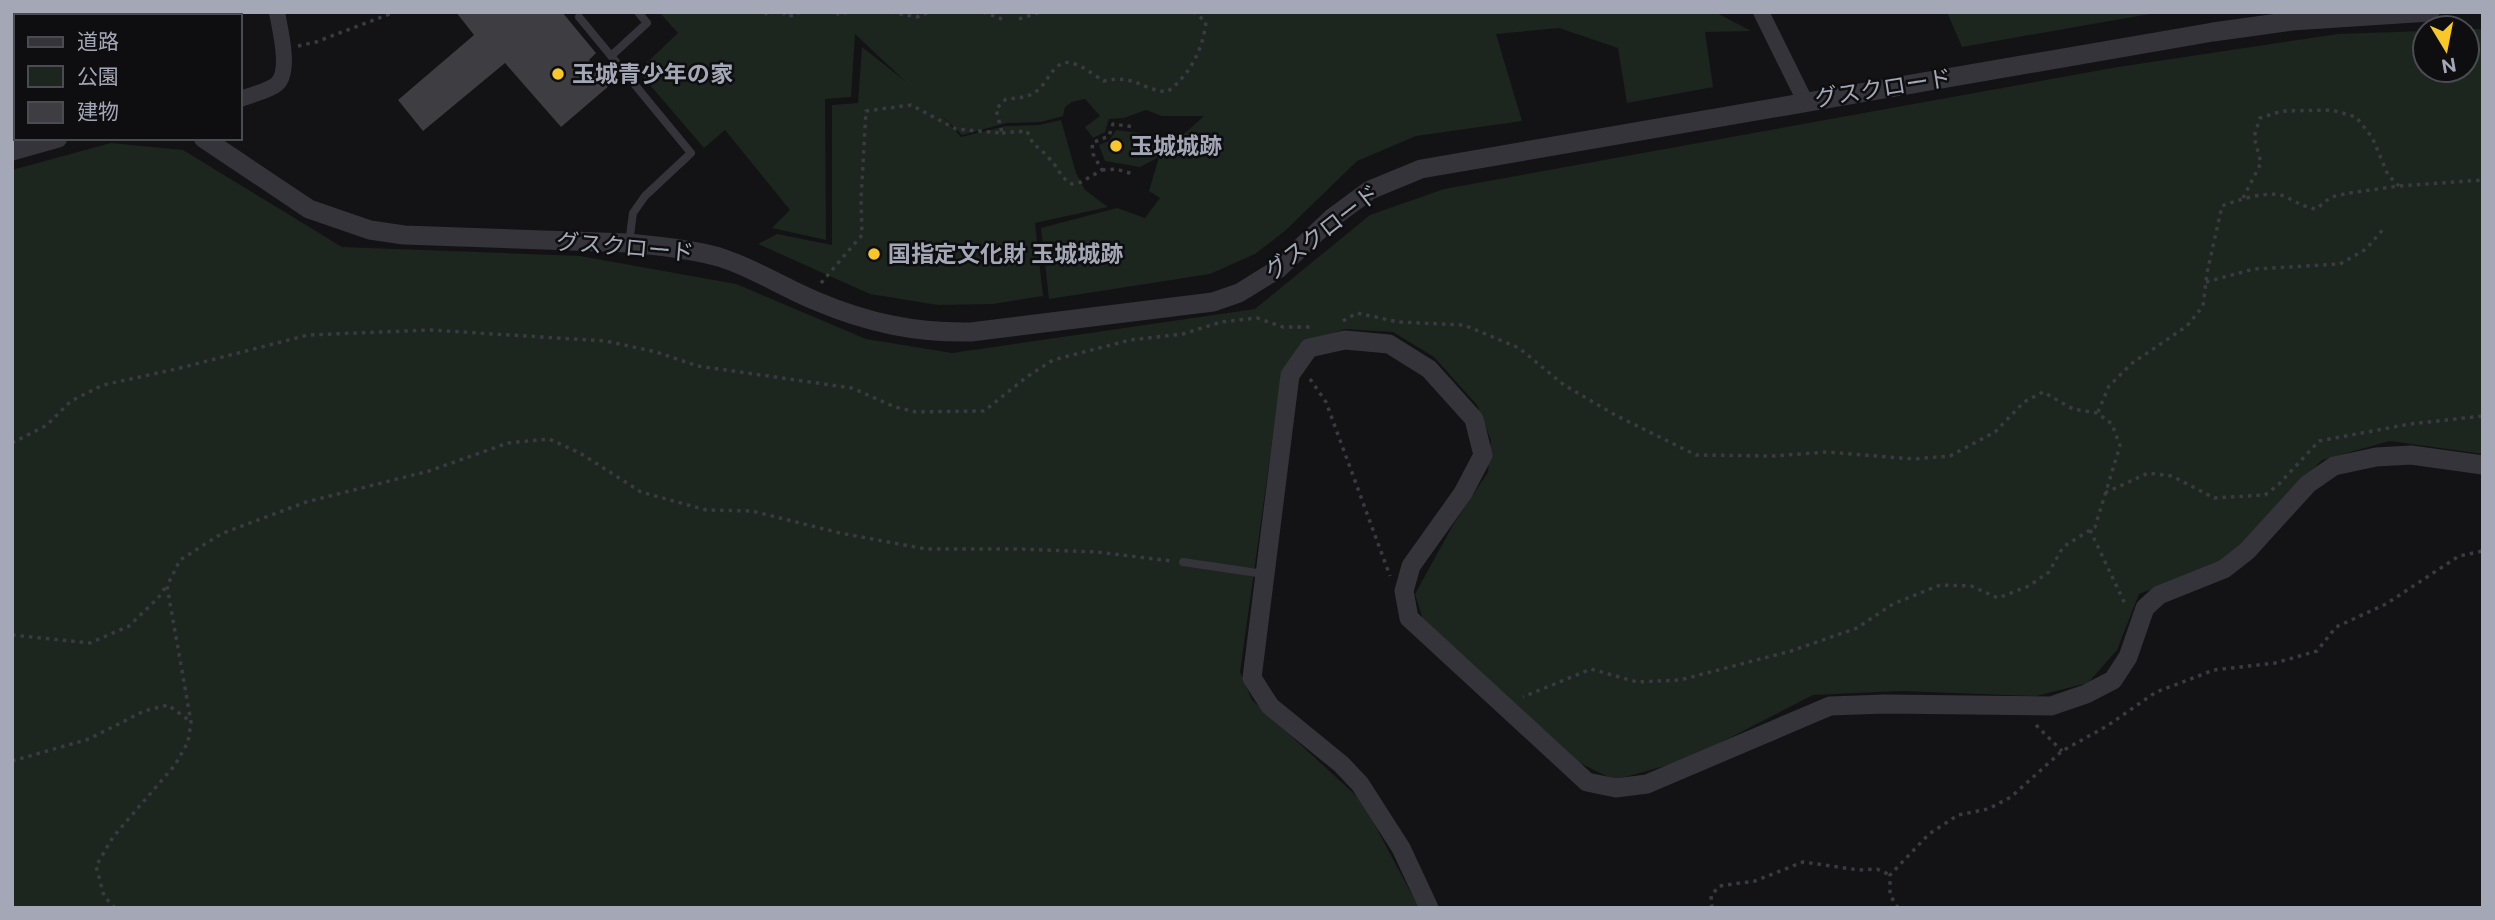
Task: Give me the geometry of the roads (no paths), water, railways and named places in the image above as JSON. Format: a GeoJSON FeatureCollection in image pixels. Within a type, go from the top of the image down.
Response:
{"type":"FeatureCollection","features":[{"type":"Feature","properties":{"kind":"street"},"geometry":{"type":"LineString","coordinates":[[242,98],[275,86],[283,76],[283,50],[277,12]]}},
{"type":"Feature","properties":{"kind":"street"},"geometry":{"type":"LineString","coordinates":[[1761,12],[1805,101]]}},
{"type":"Feature","properties":{"kind":"street","name":"グスクロード"},"geometry":{"type":"LineString","coordinates":[[206,140],[309,209],[370,230],[404,234],[629,243],[719,257],[866,321],[938,332],[1000,330],[1213,302],[1239,293],[1278,269],[1332,218],[1370,190],[1421,169],[2213,32],[2292,21],[2430,12]]}},
{"type":"Feature","properties":{"kind":"street"},"geometry":{"type":"LineString","coordinates":[[12,151],[51,140]]}},
{"type":"Feature","properties":{"kind":"street"},"geometry":{"type":"LineString","coordinates":[[1429,908],[1401,848],[1360,784],[1341,764],[1270,706],[1252,678],[1290,375],[1309,348],[1345,340],[1389,344],[1429,369],[1474,419],[1483,455],[1463,493],[1411,566],[1404,591],[1409,618],[1587,782],[1616,788],[1647,784],[1830,706],[2051,705],[2086,694],[2113,681],[2128,657],[2145,608],[2159,595],[2224,569],[2247,551],[2308,484],[2334,466],[2376,457],[2411,455],[2483,465]]}},
{"type":"Feature","properties":{"kind":"lane"},"geometry":{"type":"LineString","coordinates":[[611,56],[647,23],[639,12]]}},
{"type":"Feature","properties":{"kind":"lane"},"geometry":{"type":"LineString","coordinates":[[579,17],[691,153],[645,196],[633,213],[629,243]]}},
{"type":"Feature","properties":{"kind":"lane"},"geometry":{"type":"LineString","coordinates":[[1183,562],[1264,574]]}},
{"type":"Feature","properties":{"kind":"place","name":"玉城青少年の家"},"geometry":{"type":"Point","coordinates":[558,74]}},
{"type":"Feature","properties":{"kind":"place","name":"玉城城跡"},"geometry":{"type":"Point","coordinates":[1116,146]}},
{"type":"Feature","properties":{"kind":"place","name":"国指定文化財 玉城城跡"},"geometry":{"type":"Point","coordinates":[874,254]}}]}
